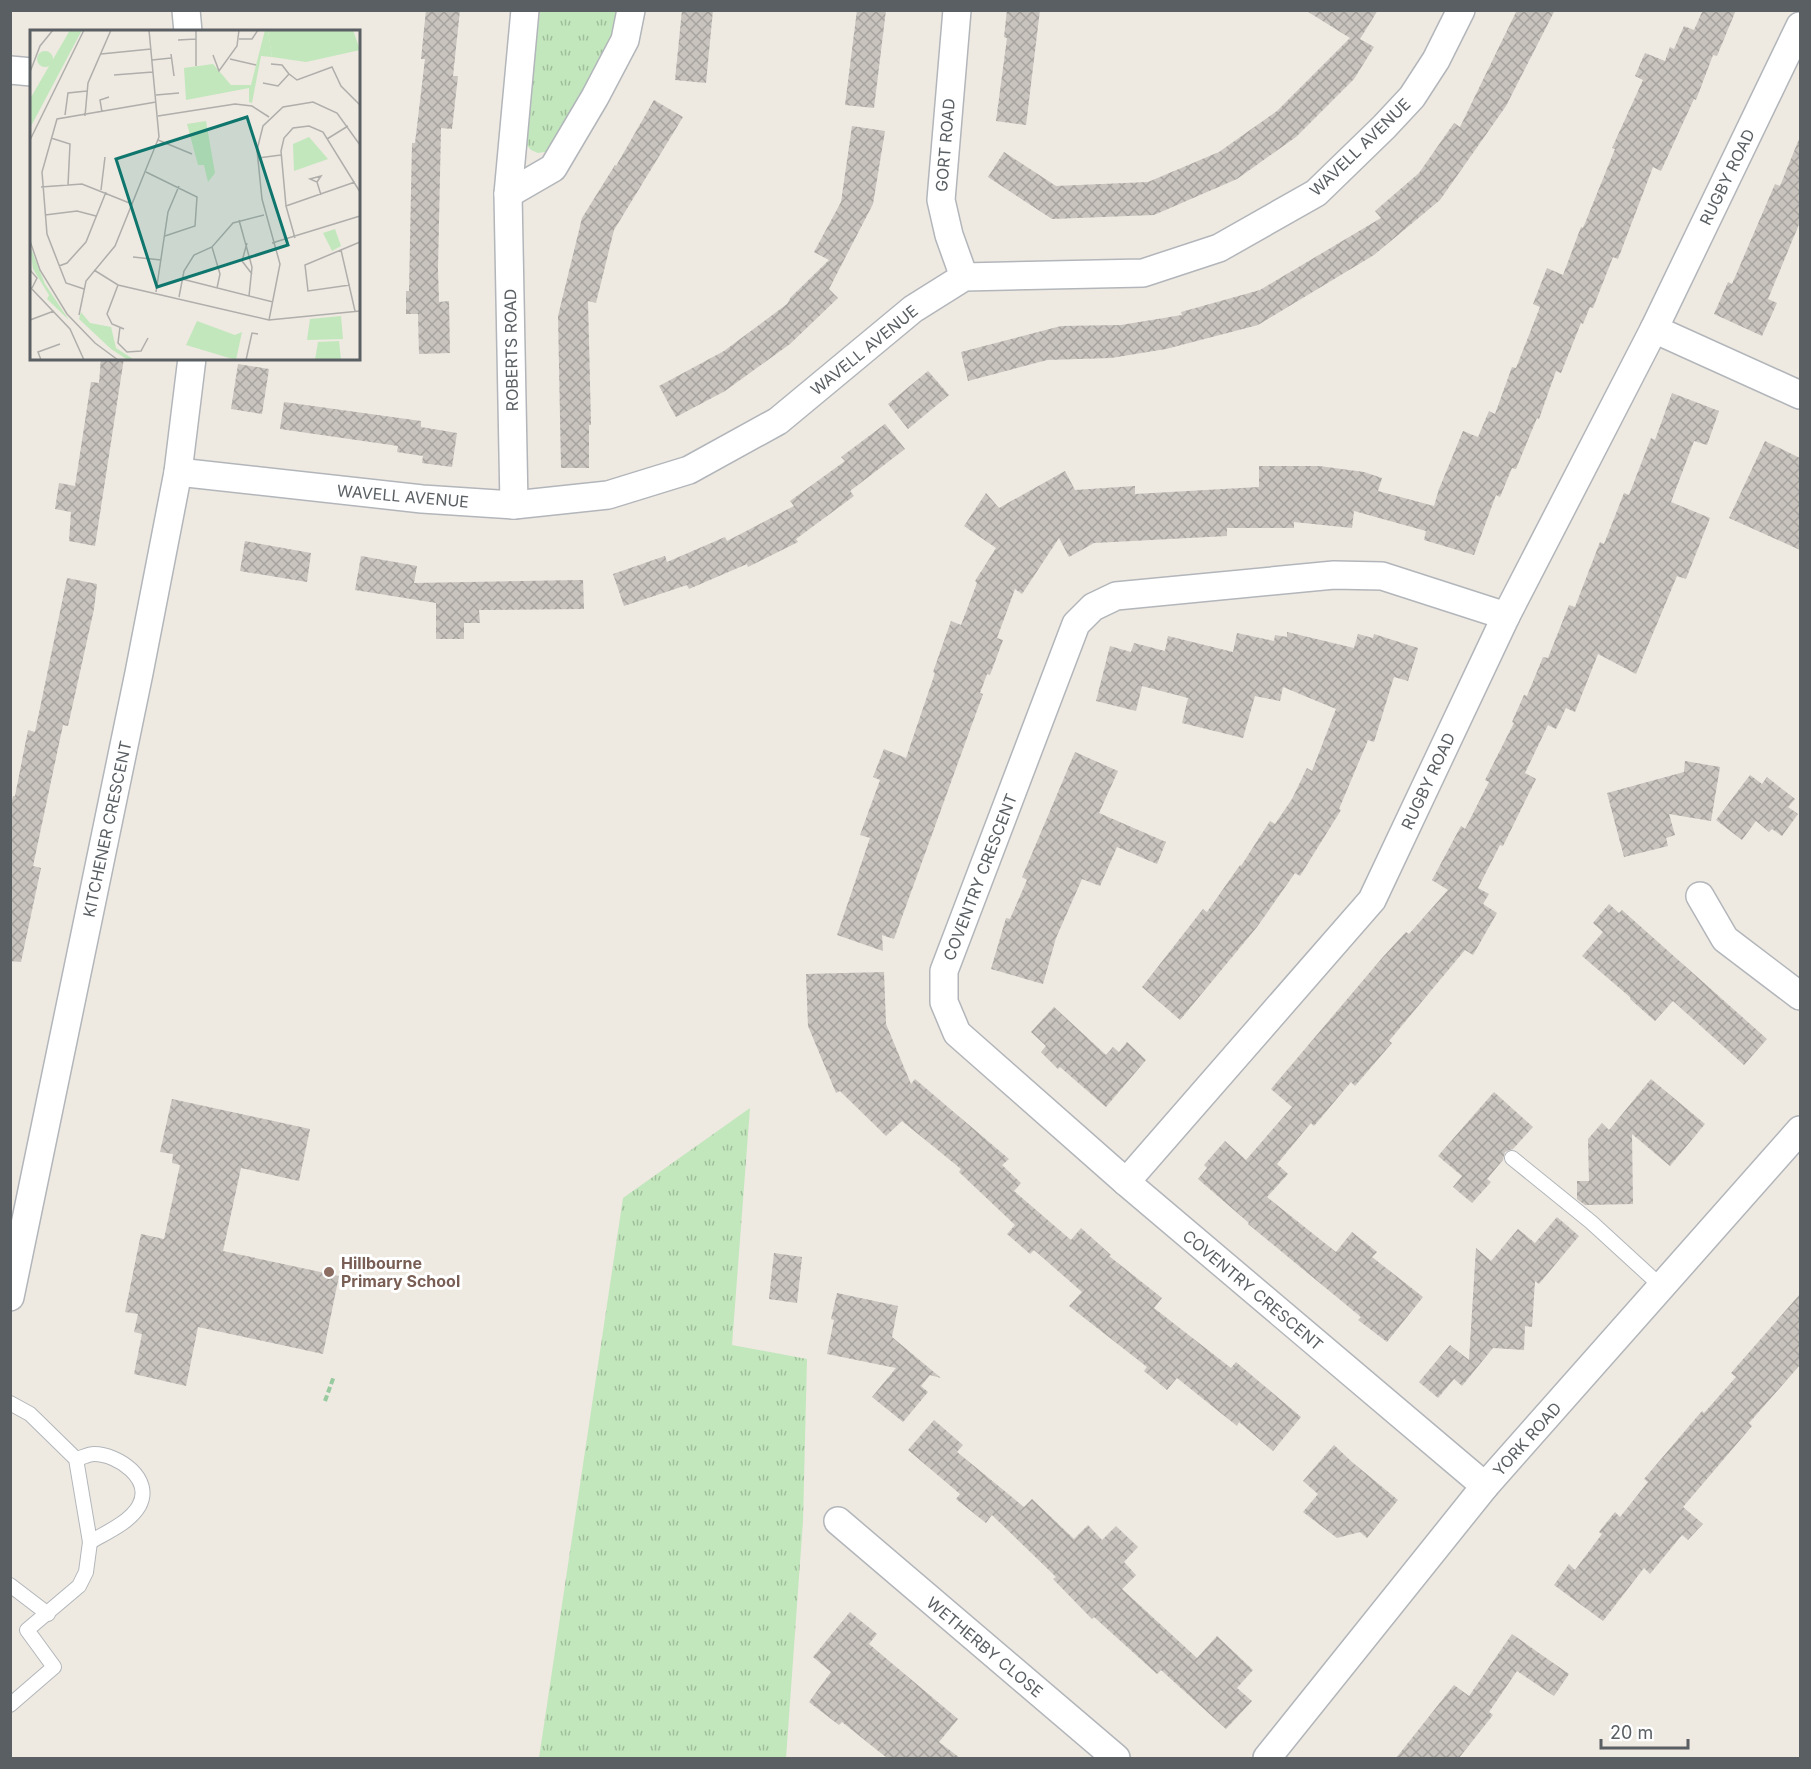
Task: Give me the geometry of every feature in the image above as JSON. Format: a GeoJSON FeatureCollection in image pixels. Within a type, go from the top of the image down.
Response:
{"type":"FeatureCollection","features":[{"type":"Feature","properties":{"kind":"street"},"geometry":{"type":"LineString","coordinates":[[186,10],[188,30]]}},
{"type":"Feature","properties":{"kind":"street","name":"ROBERTS ROAD"},"geometry":{"type":"LineString","coordinates":[[514,505],[508,194],[525,10]]}},
{"type":"Feature","properties":{"kind":"street"},"geometry":{"type":"LineString","coordinates":[[508,194],[553,168],[625,40],[631,10]]}},
{"type":"Feature","properties":{"kind":"street","name":"GORT ROAD"},"geometry":{"type":"LineString","coordinates":[[957,10],[941,200],[949,235],[963,277]]}},
{"type":"Feature","properties":{"kind":"street","name":"WAVELL AVENUE"},"geometry":{"type":"LineString","coordinates":[[178,472],[422,499],[514,505],[608,495],[689,470],[778,421],[913,309],[963,277],[1143,273],[1219,248],[1316,193],[1412,97],[1436,60],[1461,10]]}},
{"type":"Feature","properties":{"kind":"street","name":"RUGBY ROAD"},"geometry":{"type":"LineString","coordinates":[[1126,1182],[1372,900],[1506,616],[1654,329],[1800,26]]}},
{"type":"Feature","properties":{"kind":"street"},"geometry":{"type":"LineString","coordinates":[[10,70],[30,72]]}},
{"type":"Feature","properties":{"kind":"street"},"geometry":{"type":"LineString","coordinates":[[1654,329],[1800,395]]}},
{"type":"Feature","properties":{"kind":"street","name":"KITCHENER CRESCENT"},"geometry":{"type":"LineString","coordinates":[[10,1297],[19,1212],[139,674],[178,472],[192,360]]}},
{"type":"Feature","properties":{"kind":"street","name":"COVENTRY CRESCENT"},"geometry":{"type":"LineString","coordinates":[[1485,1486],[1126,1182],[957,1033],[944,1002],[944,971],[1076,624],[1093,607],[1116,596],[1334,575],[1382,576],[1506,616]]}},
{"type":"Feature","properties":{"kind":"street"},"geometry":{"type":"LineString","coordinates":[[1700,896],[1725,939],[1800,996]]}},
{"type":"Feature","properties":{"kind":"street","name":"YORK ROAD"},"geometry":{"type":"LineString","coordinates":[[1267,1758],[1485,1486],[1662,1287],[1798,1139]]}},
{"type":"Feature","properties":{"kind":"street","name":"WETHERBY CLOSE"},"geometry":{"type":"LineString","coordinates":[[853,1526],[1116,1758]]}},
{"type":"Feature","properties":{"kind":"lane"},"geometry":{"type":"LineString","coordinates":[[1512,1158],[1592,1222],[1662,1287]]}},
{"type":"Feature","properties":{"kind":"lane"},"geometry":{"type":"LineString","coordinates":[[10,1403],[30,1414],[76,1459],[90,1542],[86,1572],[79,1586],[27,1630],[54,1667],[10,1705]]}},
{"type":"Feature","properties":{"kind":"lane"},"geometry":{"type":"LineString","coordinates":[[76,1459],[93,1454],[108,1456],[124,1464],[138,1477],[143,1492],[141,1503],[132,1515],[90,1542]]}},
{"type":"Feature","properties":{"kind":"lane"},"geometry":{"type":"LineString","coordinates":[[10,1585],[48,1614]]}},
{"type":"Feature","properties":{"kind":"path"},"geometry":{"type":"LineString","coordinates":[[325,1401],[334,1376]]}},
{"type":"Feature","properties":{"kind":"green space"},"geometry":{"type":"Polygon","coordinates":[[[540,11],[618,11],[615,38],[551,151],[538,153],[526,144],[540,11]]]}},
{"type":"Feature","properties":{"kind":"green space"},"geometry":{"type":"Polygon","coordinates":[[[750,1108],[732,1345],[807,1359],[803,1521],[786,1758],[539,1758],[623,1198],[750,1108]]]}},
{"type":"Feature","properties":{"kind":"building"},"geometry":{"type":"Polygon","coordinates":[[[426,10],[460,10],[453,76],[458,76],[452,129],[441,128],[439,302],[449,301],[450,353],[419,354],[418,314],[406,314],[406,291],[409,291],[412,143],[415,143],[425,59],[421,59],[426,10]]]}},
{"type":"Feature","properties":{"kind":"building"},"geometry":{"type":"Polygon","coordinates":[[[682,10],[713,10],[706,83],[675,80],[682,10]]]}},
{"type":"Feature","properties":{"kind":"building"},"geometry":{"type":"Polygon","coordinates":[[[857,10],[886,10],[874,108],[845,105],[857,10]]]}},
{"type":"Feature","properties":{"kind":"building"},"geometry":{"type":"Polygon","coordinates":[[[1007,10],[1040,10],[1026,125],[996,121],[1007,38],[1004,37],[1007,10]]]}},
{"type":"Feature","properties":{"kind":"building"},"geometry":{"type":"Polygon","coordinates":[[[1305,10],[1378,10],[1360,39],[1374,47],[1354,79],[1296,137],[1237,179],[1154,215],[1052,219],[988,177],[1004,152],[1056,186],[1148,182],[1219,152],[1277,111],[1350,38],[1305,10]]]}},
{"type":"Feature","properties":{"kind":"building"},"geometry":{"type":"Polygon","coordinates":[[[1517,10],[1555,10],[1506,106],[1440,200],[1374,255],[1258,325],[1166,349],[1111,358],[1047,360],[968,381],[961,352],[1061,326],[1121,325],[1182,315],[1181,312],[1260,290],[1381,218],[1375,211],[1419,173],[1454,123],[1460,127],[1517,10]]]}},
{"type":"Feature","properties":{"kind":"building"},"geometry":{"type":"Polygon","coordinates":[[[1703,10],[1736,10],[1717,56],[1713,55],[1696,100],[1694,99],[1661,171],[1653,167],[1618,259],[1613,257],[1593,308],[1590,307],[1583,324],[1581,323],[1561,373],[1556,371],[1539,419],[1537,418],[1516,469],[1512,468],[1500,497],[1496,495],[1474,555],[1424,540],[1426,531],[1354,511],[1352,528],[1294,522],[1294,528],[1227,528],[1227,536],[1094,543],[1069,557],[1059,538],[1022,594],[1015,589],[997,638],[1003,640],[990,675],[987,674],[980,693],[983,694],[894,939],[882,935],[883,951],[837,935],[870,838],[860,835],[880,780],[873,777],[884,749],[906,758],[951,621],[961,625],[977,583],[975,581],[996,548],[964,526],[986,493],[999,508],[1065,471],[1075,490],[1135,486],[1135,494],[1259,487],[1259,466],[1319,466],[1364,472],[1382,478],[1378,491],[1434,506],[1463,431],[1478,437],[1489,411],[1495,414],[1512,367],[1516,368],[1540,307],[1533,304],[1547,268],[1563,275],[1615,149],[1612,148],[1643,80],[1635,76],[1645,53],[1665,61],[1670,47],[1674,49],[1684,26],[1694,30],[1703,10]]]}},
{"type":"Feature","properties":{"kind":"building"},"geometry":{"type":"Polygon","coordinates":[[[654,100],[683,117],[614,230],[596,303],[588,301],[591,425],[589,425],[589,468],[561,468],[558,316],[582,218],[616,166],[654,100]]]}},
{"type":"Feature","properties":{"kind":"building"},"geometry":{"type":"Polygon","coordinates":[[[852,126],[885,131],[873,204],[829,289],[838,298],[790,344],[725,391],[676,417],[659,386],[724,351],[787,304],[791,297],[829,260],[814,252],[841,202],[852,126]]]}},
{"type":"Feature","properties":{"kind":"building"},"geometry":{"type":"Polygon","coordinates":[[[1799,139],[1800,222],[1768,299],[1777,303],[1762,336],[1714,314],[1728,282],[1732,284],[1775,184],[1780,186],[1799,139]]]}},
{"type":"Feature","properties":{"kind":"building"},"geometry":{"type":"Polygon","coordinates":[[[101,360],[124,360],[95,546],[69,541],[71,512],[55,509],[59,483],[75,486],[91,382],[99,383],[101,360]]]}},
{"type":"Feature","properties":{"kind":"building"},"geometry":{"type":"Polygon","coordinates":[[[238,364],[269,369],[262,414],[231,409],[238,364]]]}},
{"type":"Feature","properties":{"kind":"building"},"geometry":{"type":"Polygon","coordinates":[[[928,371],[949,395],[908,429],[888,404],[928,371]]]}},
{"type":"Feature","properties":{"kind":"building"},"geometry":{"type":"Polygon","coordinates":[[[1672,393],[1719,411],[1707,445],[1694,441],[1671,502],[1710,518],[1686,579],[1677,576],[1636,674],[1598,654],[1575,712],[1566,708],[1556,729],[1548,725],[1525,773],[1536,779],[1503,846],[1500,845],[1478,888],[1489,894],[1483,904],[1497,913],[1473,955],[1465,950],[1389,1041],[1392,1043],[1355,1086],[1351,1082],[1314,1126],[1311,1123],[1277,1164],[1288,1174],[1267,1197],[1336,1252],[1352,1232],[1377,1252],[1372,1257],[1423,1297],[1387,1342],[1358,1320],[1361,1317],[1248,1224],[1198,1179],[1207,1168],[1204,1165],[1225,1141],[1246,1160],[1292,1107],[1271,1089],[1382,958],[1406,932],[1409,934],[1448,890],[1432,880],[1461,826],[1465,829],[1489,782],[1485,780],[1514,723],[1512,722],[1524,695],[1527,696],[1543,657],[1548,658],[1569,605],[1575,607],[1600,542],[1604,544],[1624,493],[1629,495],[1651,438],[1655,440],[1672,393]]]}},
{"type":"Feature","properties":{"kind":"building"},"geometry":{"type":"Polygon","coordinates":[[[284,402],[421,421],[421,427],[457,433],[452,467],[422,463],[423,456],[397,452],[398,446],[280,429],[284,402]]]}},
{"type":"Feature","properties":{"kind":"building"},"geometry":{"type":"Polygon","coordinates":[[[885,424],[905,449],[850,491],[854,496],[796,539],[798,542],[748,567],[747,564],[689,589],[687,585],[624,606],[613,574],[665,556],[667,562],[725,537],[727,541],[794,506],[790,501],[845,461],[841,457],[885,424]]]}},
{"type":"Feature","properties":{"kind":"building"},"geometry":{"type":"Polygon","coordinates":[[[1765,441],[1800,458],[1800,550],[1729,518],[1765,441]]]}},
{"type":"Feature","properties":{"kind":"building"},"geometry":{"type":"Polygon","coordinates":[[[245,541],[311,553],[307,582],[240,571],[245,541]]]}},
{"type":"Feature","properties":{"kind":"building"},"geometry":{"type":"Polygon","coordinates":[[[361,556],[417,566],[414,583],[583,580],[584,609],[479,610],[480,623],[464,623],[464,639],[436,639],[436,603],[355,590],[361,556]]]}},
{"type":"Feature","properties":{"kind":"building"},"geometry":{"type":"Polygon","coordinates":[[[67,578],[97,584],[94,609],[68,726],[63,725],[33,866],[41,868],[21,962],[10,961],[10,809],[13,796],[15,796],[28,730],[35,732],[67,578]]]}},
{"type":"Feature","properties":{"kind":"building"},"geometry":{"type":"Polygon","coordinates":[[[1287,632],[1354,648],[1358,634],[1373,638],[1374,634],[1418,648],[1408,681],[1394,677],[1374,742],[1368,740],[1339,809],[1341,810],[1300,876],[1295,873],[1257,927],[1180,1020],[1142,987],[1203,909],[1207,912],[1270,821],[1275,824],[1292,799],[1307,768],[1312,771],[1336,709],[1283,687],[1280,701],[1255,696],[1243,738],[1182,723],[1188,698],[1142,686],[1136,711],[1096,701],[1110,646],[1131,652],[1134,643],[1165,651],[1168,636],[1233,652],[1237,633],[1274,641],[1275,635],[1287,637],[1287,632]]]}},
{"type":"Feature","properties":{"kind":"building"},"geometry":{"type":"Polygon","coordinates":[[[1075,752],[1118,771],[1099,813],[1166,842],[1157,864],[1117,847],[1100,886],[1082,879],[1056,938],[1043,984],[991,969],[1006,918],[1010,919],[1027,880],[1022,877],[1075,752]]]}},
{"type":"Feature","properties":{"kind":"building"},"geometry":{"type":"Polygon","coordinates":[[[1685,761],[1720,767],[1711,821],[1669,814],[1675,835],[1666,838],[1668,846],[1624,857],[1607,793],[1684,772],[1685,761]]]}},
{"type":"Feature","properties":{"kind":"building"},"geometry":{"type":"Polygon","coordinates":[[[1750,775],[1762,784],[1767,777],[1795,799],[1788,807],[1798,814],[1782,836],[1772,829],[1769,832],[1756,821],[1742,840],[1716,820],[1750,775]]]}},
{"type":"Feature","properties":{"kind":"building"},"geometry":{"type":"Polygon","coordinates":[[[1609,904],[1619,913],[1622,910],[1767,1039],[1744,1065],[1673,1001],[1655,1021],[1582,956],[1603,932],[1593,923],[1609,904]]]}},
{"type":"Feature","properties":{"kind":"building"},"geometry":{"type":"Polygon","coordinates":[[[884,972],[886,1024],[911,1084],[915,1079],[1009,1159],[1002,1165],[1021,1183],[1014,1191],[1071,1240],[1081,1228],[1111,1255],[1109,1256],[1162,1298],[1154,1308],[1231,1368],[1236,1362],[1301,1417],[1273,1451],[1239,1422],[1237,1426],[1177,1378],[1167,1390],[1144,1371],[1147,1367],[1069,1306],[1082,1292],[1034,1250],[1030,1254],[1007,1234],[1015,1225],[959,1172],[961,1169],[902,1121],[886,1136],[840,1091],[836,1093],[808,1026],[806,974],[884,972]]]}},
{"type":"Feature","properties":{"kind":"building"},"geometry":{"type":"Polygon","coordinates":[[[1054,1007],[1106,1055],[1113,1047],[1119,1052],[1127,1042],[1146,1060],[1106,1107],[1060,1067],[1058,1069],[1041,1052],[1046,1046],[1031,1032],[1054,1007]]]}},
{"type":"Feature","properties":{"kind":"building"},"geometry":{"type":"Polygon","coordinates":[[[1651,1079],[1705,1124],[1670,1166],[1632,1134],[1633,1204],[1585,1205],[1577,1199],[1577,1181],[1589,1181],[1588,1139],[1602,1123],[1609,1130],[1651,1079]]]}},
{"type":"Feature","properties":{"kind":"building"},"geometry":{"type":"Polygon","coordinates":[[[1494,1092],[1533,1127],[1513,1149],[1505,1152],[1503,1160],[1487,1179],[1491,1182],[1472,1203],[1453,1187],[1462,1176],[1438,1156],[1494,1092]]]}},
{"type":"Feature","properties":{"kind":"building"},"geometry":{"type":"Polygon","coordinates":[[[172,1099],[310,1129],[299,1181],[241,1168],[223,1251],[339,1276],[323,1354],[198,1327],[186,1386],[134,1374],[142,1334],[134,1332],[138,1314],[125,1312],[141,1234],[164,1239],[180,1165],[172,1163],[173,1154],[160,1152],[172,1099]]]}},
{"type":"Feature","properties":{"kind":"building"},"geometry":{"type":"Polygon","coordinates":[[[1557,1217],[1579,1236],[1539,1284],[1535,1281],[1532,1327],[1525,1326],[1524,1350],[1493,1348],[1462,1386],[1454,1379],[1438,1398],[1419,1382],[1450,1345],[1469,1360],[1476,1248],[1491,1261],[1518,1229],[1535,1243],[1557,1217]]]}},
{"type":"Feature","properties":{"kind":"building"},"geometry":{"type":"Polygon","coordinates":[[[774,1253],[802,1257],[797,1303],[769,1299],[774,1253]]]}},
{"type":"Feature","properties":{"kind":"building"},"geometry":{"type":"Polygon","coordinates":[[[837,1293],[898,1306],[892,1337],[941,1378],[930,1375],[921,1386],[928,1392],[903,1422],[872,1397],[896,1368],[827,1354],[837,1293]]]}},
{"type":"Feature","properties":{"kind":"building"},"geometry":{"type":"Polygon","coordinates":[[[1800,1294],[1800,1365],[1749,1423],[1752,1426],[1683,1507],[1703,1524],[1688,1540],[1682,1535],[1650,1574],[1644,1568],[1603,1621],[1554,1585],[1569,1564],[1575,1570],[1602,1534],[1599,1532],[1615,1512],[1620,1517],[1648,1482],[1644,1479],[1702,1411],[1704,1413],[1736,1377],[1731,1373],[1800,1294]]]}},
{"type":"Feature","properties":{"kind":"building"},"geometry":{"type":"Polygon","coordinates":[[[934,1420],[963,1445],[957,1452],[1024,1507],[1032,1499],[1074,1539],[1088,1525],[1102,1540],[1116,1526],[1138,1547],[1124,1562],[1136,1575],[1122,1589],[1197,1658],[1217,1636],[1253,1670],[1237,1688],[1252,1701],[1226,1729],[1161,1670],[1157,1674],[1094,1617],[1092,1619],[1053,1579],[1056,1577],[992,1515],[986,1523],[956,1499],[960,1494],[908,1450],[934,1420]]]}},
{"type":"Feature","properties":{"kind":"building"},"geometry":{"type":"Polygon","coordinates":[[[1334,1445],[1398,1500],[1367,1538],[1360,1532],[1337,1538],[1303,1512],[1318,1494],[1303,1481],[1334,1445]]]}},
{"type":"Feature","properties":{"kind":"building"},"geometry":{"type":"Polygon","coordinates":[[[850,1612],[877,1634],[869,1644],[958,1719],[939,1742],[960,1758],[887,1758],[842,1722],[839,1725],[809,1702],[831,1672],[813,1657],[850,1612]]]}},
{"type":"Feature","properties":{"kind":"building"},"geometry":{"type":"Polygon","coordinates":[[[1512,1634],[1569,1674],[1554,1696],[1517,1671],[1489,1712],[1493,1715],[1459,1758],[1396,1758],[1454,1685],[1469,1696],[1512,1634]]]}},
{"type":"Feature","properties":{"kind":"place","name":"Hillbourne Primary School"},"geometry":{"type":"Point","coordinates":[329,1272]}}]}
